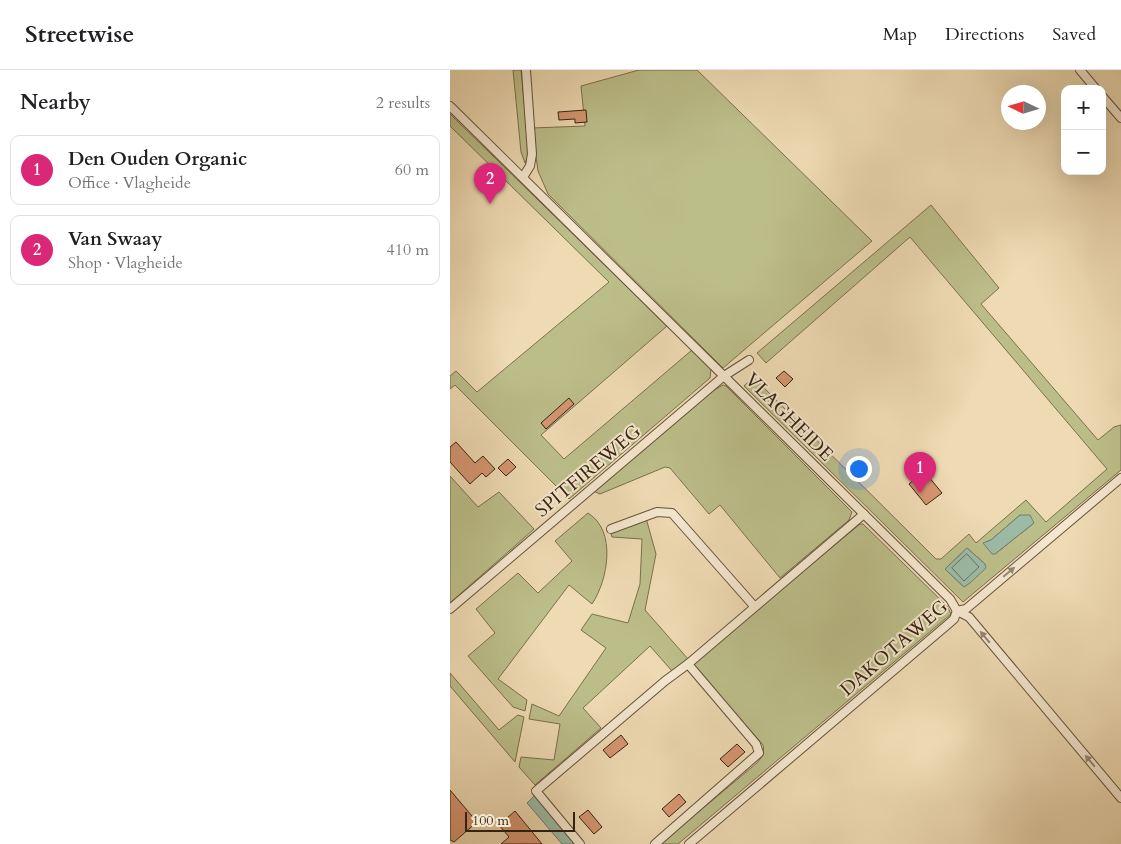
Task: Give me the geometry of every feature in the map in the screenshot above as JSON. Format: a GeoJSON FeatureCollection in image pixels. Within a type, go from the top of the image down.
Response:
{"type":"FeatureCollection","features":[{"type":"Feature","properties":{"kind":"street"},"geometry":{"type":"LineString","coordinates":[[523,177],[530,166],[532,154],[526,70]]}},
{"type":"Feature","properties":{"kind":"street"},"geometry":{"type":"LineString","coordinates":[[1080,70],[1093,85]]}},
{"type":"Feature","properties":{"kind":"street"},"geometry":{"type":"LineString","coordinates":[[1106,101],[1121,118]]}},
{"type":"Feature","properties":{"kind":"street","name":"VLAGHEIDE"},"geometry":{"type":"LineString","coordinates":[[450,106],[955,604],[957,612],[968,617],[1121,798]]}},
{"type":"Feature","properties":{"kind":"street","name":"SPITFIREWEG"},"geometry":{"type":"LineString","coordinates":[[450,610],[724,376],[749,360]]}},
{"type":"Feature","properties":{"kind":"street","name":"DAKOTAWEG"},"geometry":{"type":"LineString","coordinates":[[689,844],[946,626],[954,619],[957,612],[966,609],[1121,478]]}},
{"type":"Feature","properties":{"kind":"street"},"geometry":{"type":"LineString","coordinates":[[611,529],[657,512],[672,513],[754,606]]}},
{"type":"Feature","properties":{"kind":"street"},"geometry":{"type":"LineString","coordinates":[[580,844],[536,791],[540,785],[688,664],[864,514]]}},
{"type":"Feature","properties":{"kind":"street"},"geometry":{"type":"LineString","coordinates":[[655,844],[755,759],[759,753],[756,744],[688,664]]}},
{"type":"Feature","properties":{"kind":"green space"},"geometry":{"type":"Polygon","coordinates":[[[513,70],[521,70],[529,154],[525,163],[521,152],[513,70]]]}},
{"type":"Feature","properties":{"kind":"green space"},"geometry":{"type":"Polygon","coordinates":[[[639,70],[697,70],[872,241],[723,368],[548,194],[538,171],[532,128],[585,126],[581,86],[639,70]]]}},
{"type":"Feature","properties":{"kind":"green space"},"geometry":{"type":"Polygon","coordinates":[[[450,114],[667,326],[541,435],[564,459],[692,350],[711,369],[710,378],[569,499],[455,385],[450,389],[450,376],[456,371],[477,392],[609,282],[450,126],[450,114]]]}},
{"type":"Feature","properties":{"kind":"green space"},"geometry":{"type":"Polygon","coordinates":[[[931,205],[999,288],[981,304],[1098,440],[1114,427],[1121,425],[1121,470],[963,602],[744,386],[753,377],[936,559],[941,559],[969,534],[976,543],[1026,500],[1046,522],[1107,469],[910,237],[766,363],[757,353],[931,205]],[[1020,515],[991,540],[986,542],[995,554],[1034,523],[1020,515]],[[967,548],[945,569],[964,587],[985,564],[967,548]]]}},
{"type":"Feature","properties":{"kind":"green space"},"geometry":{"type":"Polygon","coordinates":[[[723,385],[852,512],[849,520],[780,578],[720,505],[709,514],[670,468],[665,467],[600,494],[593,491],[711,392],[723,385]]]}},
{"type":"Feature","properties":{"kind":"green space"},"geometry":{"type":"Polygon","coordinates":[[[450,476],[478,507],[499,492],[534,529],[450,603],[450,476]]]}},
{"type":"Feature","properties":{"kind":"green space"},"geometry":{"type":"Polygon","coordinates":[[[588,513],[597,521],[603,531],[606,543],[605,569],[598,594],[592,604],[569,585],[498,679],[527,700],[525,711],[513,707],[468,656],[495,633],[476,609],[518,573],[538,593],[572,561],[555,541],[588,513]]]}},
{"type":"Feature","properties":{"kind":"green space"},"geometry":{"type":"Polygon","coordinates":[[[646,518],[656,554],[645,610],[688,659],[672,671],[650,646],[583,708],[601,728],[535,785],[519,767],[521,757],[554,760],[560,724],[529,719],[532,704],[559,716],[606,648],[581,630],[592,614],[628,623],[640,584],[642,539],[612,537],[610,531],[646,518]]]}},
{"type":"Feature","properties":{"kind":"green space"},"geometry":{"type":"Polygon","coordinates":[[[860,524],[863,524],[947,606],[951,614],[678,844],[660,844],[757,763],[762,757],[764,748],[692,664],[860,524]]]}},
{"type":"Feature","properties":{"kind":"green space"},"geometry":{"type":"Polygon","coordinates":[[[450,673],[499,730],[518,715],[524,717],[515,762],[450,686],[450,673]]]}},
{"type":"Feature","properties":{"kind":"water"},"geometry":{"type":"Polygon","coordinates":[[[1020,515],[1030,515],[1034,523],[995,554],[992,554],[983,543],[991,540],[1020,515]]]}},
{"type":"Feature","properties":{"kind":"water"},"geometry":{"type":"Polygon","coordinates":[[[967,548],[985,564],[986,568],[964,587],[945,569],[967,548]]]}},
{"type":"Feature","properties":{"kind":"water"},"geometry":{"type":"Polygon","coordinates":[[[535,795],[576,844],[562,844],[527,803],[535,795]]]}},
{"type":"Feature","properties":{"kind":"building"},"geometry":{"type":"Polygon","coordinates":[[[586,110],[587,122],[575,123],[575,119],[559,120],[558,112],[586,110]]]}},
{"type":"Feature","properties":{"kind":"building"},"geometry":{"type":"Polygon","coordinates":[[[784,371],[793,379],[785,387],[776,378],[784,371]]]}},
{"type":"Feature","properties":{"kind":"building"},"geometry":{"type":"Polygon","coordinates":[[[569,398],[574,404],[546,429],[541,423],[569,398]]]}},
{"type":"Feature","properties":{"kind":"building"},"geometry":{"type":"Polygon","coordinates":[[[456,442],[475,463],[483,456],[495,469],[486,477],[482,473],[470,484],[450,462],[450,447],[456,442]]]}},
{"type":"Feature","properties":{"kind":"building"},"geometry":{"type":"Polygon","coordinates":[[[508,459],[516,467],[506,476],[498,468],[508,459]]]}},
{"type":"Feature","properties":{"kind":"building"},"geometry":{"type":"Polygon","coordinates":[[[924,471],[942,493],[926,505],[909,484],[924,471]]]}},
{"type":"Feature","properties":{"kind":"building"},"geometry":{"type":"Polygon","coordinates":[[[621,735],[628,744],[610,758],[603,750],[621,735]]]}},
{"type":"Feature","properties":{"kind":"building"},"geometry":{"type":"Polygon","coordinates":[[[737,744],[745,752],[728,767],[720,759],[737,744]]]}},
{"type":"Feature","properties":{"kind":"building"},"geometry":{"type":"Polygon","coordinates":[[[450,790],[477,822],[454,842],[450,840],[450,790]]]}},
{"type":"Feature","properties":{"kind":"building"},"geometry":{"type":"Polygon","coordinates":[[[679,794],[686,802],[669,817],[662,809],[679,794]]]}},
{"type":"Feature","properties":{"kind":"building"},"geometry":{"type":"Polygon","coordinates":[[[588,810],[602,827],[594,834],[579,817],[588,810]]]}},
{"type":"Feature","properties":{"kind":"building"},"geometry":{"type":"Polygon","coordinates":[[[515,811],[542,844],[501,844],[509,837],[499,825],[515,811]]]}},
{"type":"Feature","properties":{"kind":"place","name":"Van Swaay"},"geometry":{"type":"Point","coordinates":[490,204]}},
{"type":"Feature","properties":{"kind":"place","name":"Den Ouden Organic"},"geometry":{"type":"Point","coordinates":[920,493]}}]}
